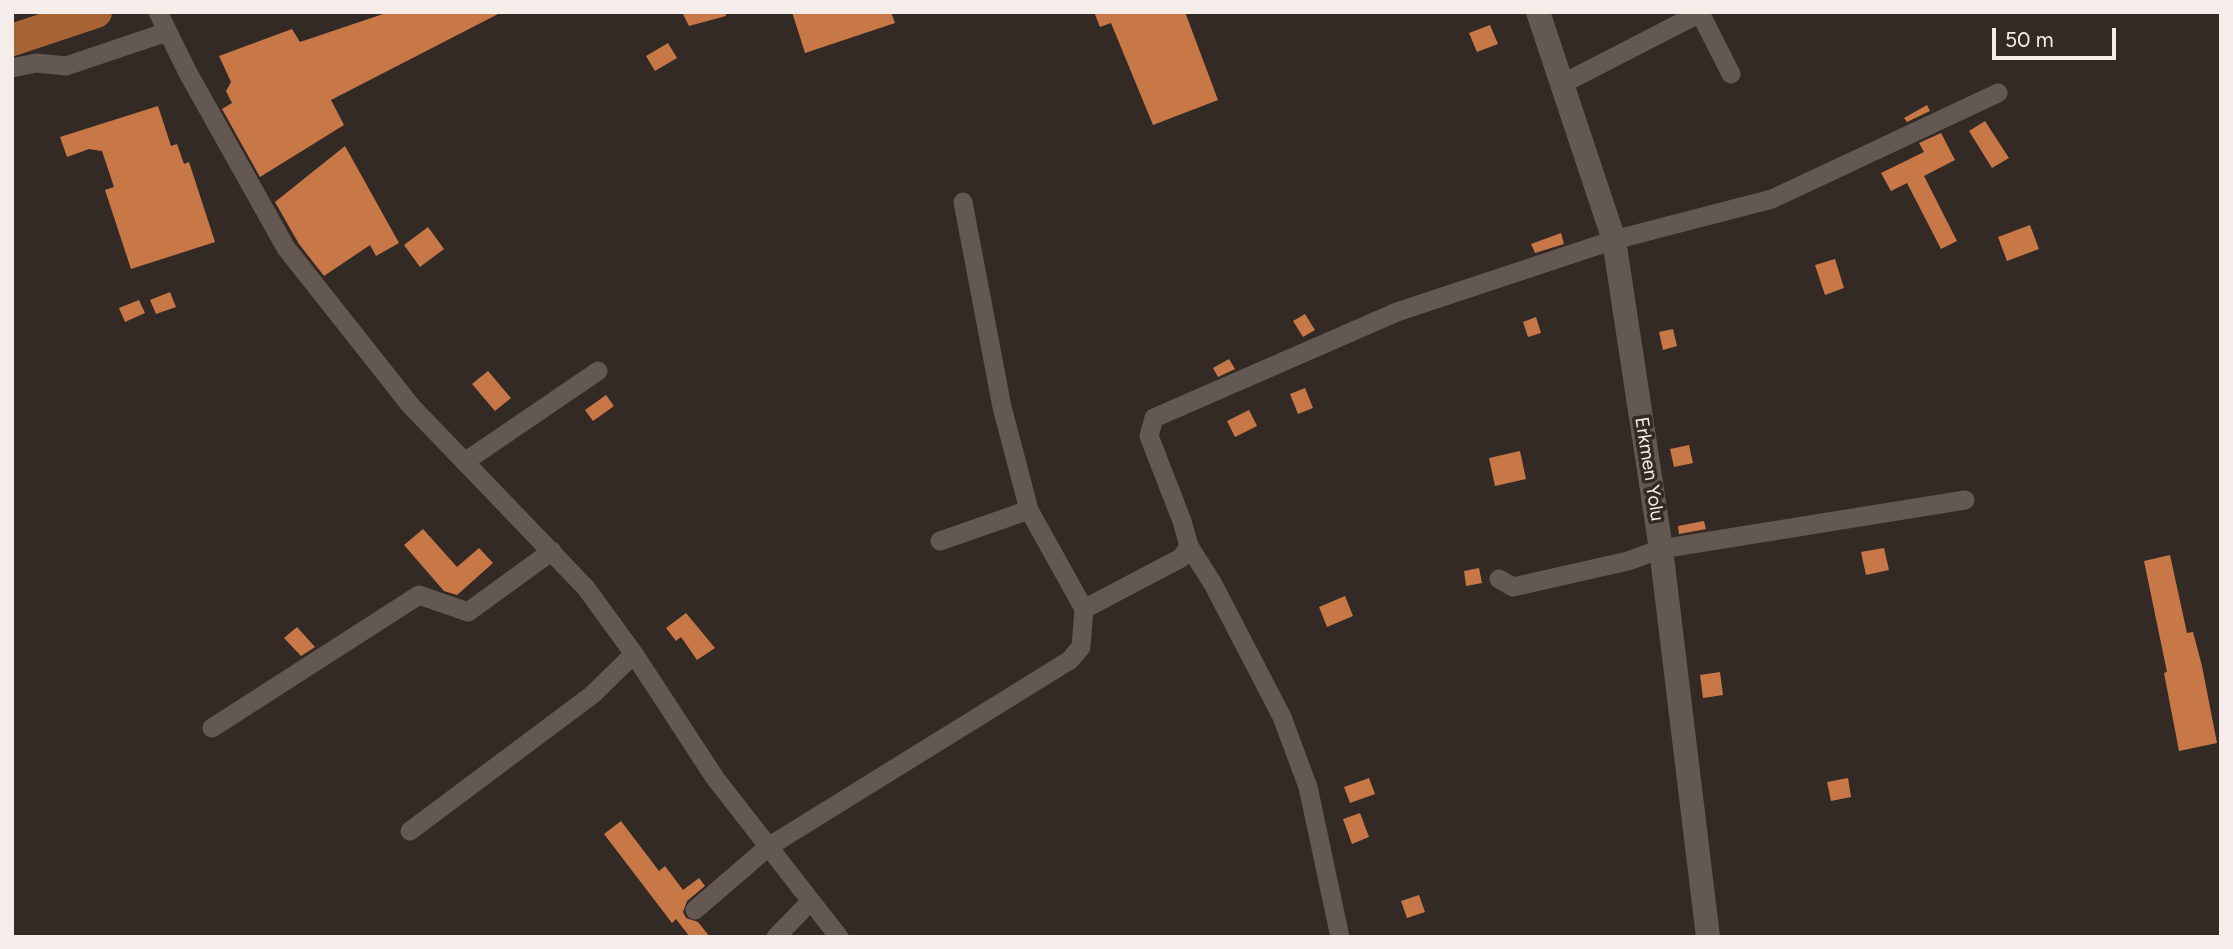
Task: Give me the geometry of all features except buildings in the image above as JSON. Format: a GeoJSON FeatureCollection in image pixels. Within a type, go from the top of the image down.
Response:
{"type":"FeatureCollection","features":[{"type":"Feature","properties":{"kind":"main road"},"geometry":{"type":"LineString","coordinates":[[12,40],[96,12]]}},
{"type":"Feature","properties":{"kind":"street"},"geometry":{"type":"LineString","coordinates":[[158,12],[286,248],[411,406],[586,588],[634,654],[715,778],[839,937]]}},
{"type":"Feature","properties":{"kind":"street","name":"Erkmen Yolu"},"geometry":{"type":"LineString","coordinates":[[1538,12],[1614,240],[1661,549],[1708,937]]}},
{"type":"Feature","properties":{"kind":"street"},"geometry":{"type":"LineString","coordinates":[[1562,84],[1700,13],[1731,74]]}},
{"type":"Feature","properties":{"kind":"street"},"geometry":{"type":"LineString","coordinates":[[12,68],[36,63],[66,66],[167,32]]}},
{"type":"Feature","properties":{"kind":"street"},"geometry":{"type":"LineString","coordinates":[[1340,937],[1308,787],[1286,729],[1213,584],[1189,546],[1149,436],[1154,418],[1397,312],[1614,240],[1772,199],[1997,93]]}},
{"type":"Feature","properties":{"kind":"street"},"geometry":{"type":"LineString","coordinates":[[695,910],[768,847],[1070,660],[1081,647],[1084,610],[1029,510],[1002,407],[963,202]]}},
{"type":"Feature","properties":{"kind":"street"},"geometry":{"type":"LineString","coordinates":[[466,461],[598,371]]}},
{"type":"Feature","properties":{"kind":"street"},"geometry":{"type":"LineString","coordinates":[[1499,579],[1513,587],[1628,561],[1661,549],[1965,500]]}},
{"type":"Feature","properties":{"kind":"street"},"geometry":{"type":"LineString","coordinates":[[940,541],[1029,510]]}},
{"type":"Feature","properties":{"kind":"street"},"geometry":{"type":"LineString","coordinates":[[1084,610],[1181,558],[1189,546]]}},
{"type":"Feature","properties":{"kind":"street"},"geometry":{"type":"LineString","coordinates":[[212,728],[419,595],[468,612],[552,551]]}},
{"type":"Feature","properties":{"kind":"street"},"geometry":{"type":"LineString","coordinates":[[410,831],[592,695],[634,654]]}},
{"type":"Feature","properties":{"kind":"street"},"geometry":{"type":"LineString","coordinates":[[776,937],[810,902]]}}]}
